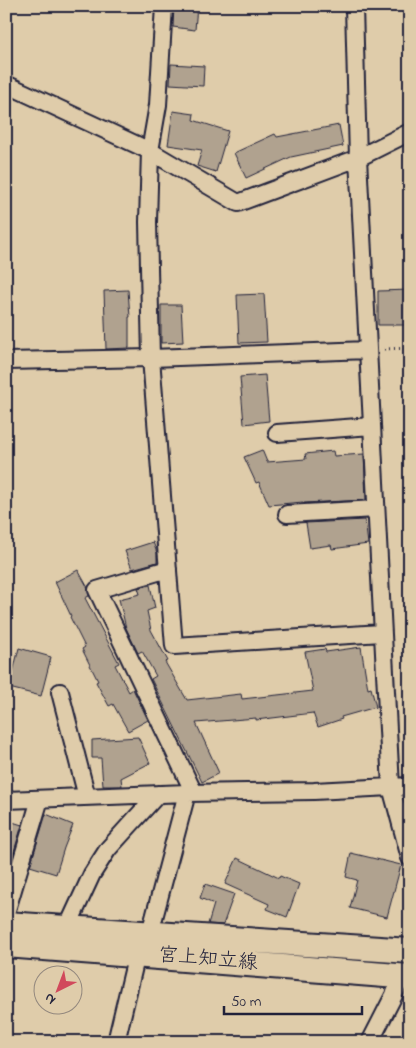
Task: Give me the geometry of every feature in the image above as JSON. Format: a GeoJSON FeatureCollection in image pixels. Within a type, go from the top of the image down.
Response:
{"type":"FeatureCollection","features":[{"type":"Feature","properties":{"kind":"main road","name":"宮上知立線"},"geometry":{"type":"LineString","coordinates":[[6,924],[410,951]]}},
{"type":"Feature","properties":{"kind":"main road","name":"宮上知立線"},"geometry":{"type":"LineString","coordinates":[[6,945],[406,976]]}},
{"type":"Feature","properties":{"kind":"street"},"geometry":{"type":"LineString","coordinates":[[164,6],[158,105],[150,151],[148,222],[151,358],[174,646],[382,633]]}},
{"type":"Feature","properties":{"kind":"street"},"geometry":{"type":"LineString","coordinates":[[354,6],[358,158],[391,787],[410,858]]}},
{"type":"Feature","properties":{"kind":"street"},"geometry":{"type":"LineString","coordinates":[[6,84],[150,151],[238,203],[358,158],[410,132]]}},
{"type":"Feature","properties":{"kind":"street"},"geometry":{"type":"LineString","coordinates":[[6,361],[368,350]]}},
{"type":"Feature","properties":{"kind":"street"},"geometry":{"type":"LineString","coordinates":[[277,433],[372,426]]}},
{"type":"Feature","properties":{"kind":"street"},"geometry":{"type":"LineString","coordinates":[[287,514],[376,509]]}},
{"type":"Feature","properties":{"kind":"street"},"geometry":{"type":"LineString","coordinates":[[150,933],[190,793],[96,590],[168,569]]}},
{"type":"Feature","properties":{"kind":"street"},"geometry":{"type":"LineString","coordinates":[[60,692],[87,797]]}},
{"type":"Feature","properties":{"kind":"street"},"geometry":{"type":"LineString","coordinates":[[6,800],[190,793],[314,791],[410,786]]}},
{"type":"Feature","properties":{"kind":"street"},"geometry":{"type":"LineString","coordinates":[[66,928],[92,874],[108,849],[158,794]]}},
{"type":"Feature","properties":{"kind":"street"},"geometry":{"type":"LineString","coordinates":[[6,913],[40,799]]}},
{"type":"Feature","properties":{"kind":"street"},"geometry":{"type":"LineString","coordinates":[[116,1042],[137,954]]}},
{"type":"Feature","properties":{"kind":"street"},"geometry":{"type":"LineString","coordinates":[[370,1042],[406,976]]}},
{"type":"Feature","properties":{"kind":"path"},"geometry":{"type":"LineString","coordinates":[[368,350],[410,348]]}},
{"type":"Feature","properties":{"kind":"building"},"geometry":{"type":"Polygon","coordinates":[[[174,6],[197,6],[195,30],[173,27],[174,6]]]}},
{"type":"Feature","properties":{"kind":"building"},"geometry":{"type":"Polygon","coordinates":[[[171,64],[204,66],[203,86],[170,84],[171,64]]]}},
{"type":"Feature","properties":{"kind":"building"},"geometry":{"type":"Polygon","coordinates":[[[173,111],[194,114],[193,120],[228,131],[216,172],[197,166],[202,150],[168,145],[173,111]]]}},
{"type":"Feature","properties":{"kind":"building"},"geometry":{"type":"Polygon","coordinates":[[[339,125],[343,146],[291,157],[246,178],[234,153],[275,134],[277,137],[339,125]]]}},
{"type":"Feature","properties":{"kind":"building"},"geometry":{"type":"Polygon","coordinates":[[[128,290],[130,317],[129,348],[106,349],[104,291],[128,290]]]}},
{"type":"Feature","properties":{"kind":"building"},"geometry":{"type":"Polygon","coordinates":[[[410,290],[410,325],[378,325],[378,291],[410,290]]]}},
{"type":"Feature","properties":{"kind":"building"},"geometry":{"type":"Polygon","coordinates":[[[264,294],[267,342],[239,343],[237,295],[264,294]]]}},
{"type":"Feature","properties":{"kind":"building"},"geometry":{"type":"Polygon","coordinates":[[[161,305],[181,305],[183,342],[161,343],[161,305]]]}},
{"type":"Feature","properties":{"kind":"building"},"geometry":{"type":"Polygon","coordinates":[[[265,375],[269,421],[244,424],[240,377],[265,375]]]}},
{"type":"Feature","properties":{"kind":"building"},"geometry":{"type":"Polygon","coordinates":[[[262,450],[267,462],[306,459],[305,454],[333,451],[334,456],[364,454],[366,500],[269,505],[259,482],[256,483],[244,457],[262,450]]]}},
{"type":"Feature","properties":{"kind":"building"},"geometry":{"type":"Polygon","coordinates":[[[365,520],[368,544],[332,549],[331,545],[310,548],[306,523],[365,520]]]}},
{"type":"Feature","properties":{"kind":"building"},"geometry":{"type":"Polygon","coordinates":[[[153,542],[157,553],[157,562],[132,569],[125,551],[153,542]]]}},
{"type":"Feature","properties":{"kind":"building"},"geometry":{"type":"Polygon","coordinates":[[[78,570],[88,588],[89,596],[85,598],[119,663],[115,665],[129,692],[133,689],[148,720],[128,731],[113,704],[109,706],[96,682],[98,681],[82,649],[85,647],[55,582],[78,570]]]}},
{"type":"Feature","properties":{"kind":"building"},"geometry":{"type":"Polygon","coordinates":[[[150,585],[155,608],[147,611],[151,630],[168,661],[165,662],[187,700],[241,694],[242,699],[313,691],[305,652],[325,649],[326,652],[361,647],[368,689],[371,688],[376,707],[341,717],[342,719],[318,727],[313,713],[256,720],[256,718],[196,723],[219,773],[202,782],[151,679],[156,676],[142,651],[138,653],[126,628],[119,599],[140,594],[138,588],[150,585]]]}},
{"type":"Feature","properties":{"kind":"building"},"geometry":{"type":"Polygon","coordinates":[[[19,648],[51,657],[41,696],[9,688],[19,648]]]}},
{"type":"Feature","properties":{"kind":"building"},"geometry":{"type":"Polygon","coordinates":[[[138,737],[150,763],[121,778],[122,786],[103,786],[101,758],[92,758],[92,740],[138,737]]]}},
{"type":"Feature","properties":{"kind":"building"},"geometry":{"type":"Polygon","coordinates":[[[46,814],[73,825],[56,874],[30,866],[46,814]]]}},
{"type":"Feature","properties":{"kind":"building"},"geometry":{"type":"Polygon","coordinates":[[[6,820],[22,825],[11,861],[6,859],[6,820]]]}},
{"type":"Feature","properties":{"kind":"building"},"geometry":{"type":"Polygon","coordinates":[[[351,853],[401,865],[387,917],[350,908],[357,880],[346,877],[351,853]]]}},
{"type":"Feature","properties":{"kind":"building"},"geometry":{"type":"Polygon","coordinates":[[[237,858],[279,878],[280,876],[299,884],[287,917],[267,909],[269,904],[225,884],[237,858]]]}},
{"type":"Feature","properties":{"kind":"building"},"geometry":{"type":"Polygon","coordinates":[[[205,884],[234,894],[223,925],[208,924],[214,904],[200,898],[205,884]]]}}]}
